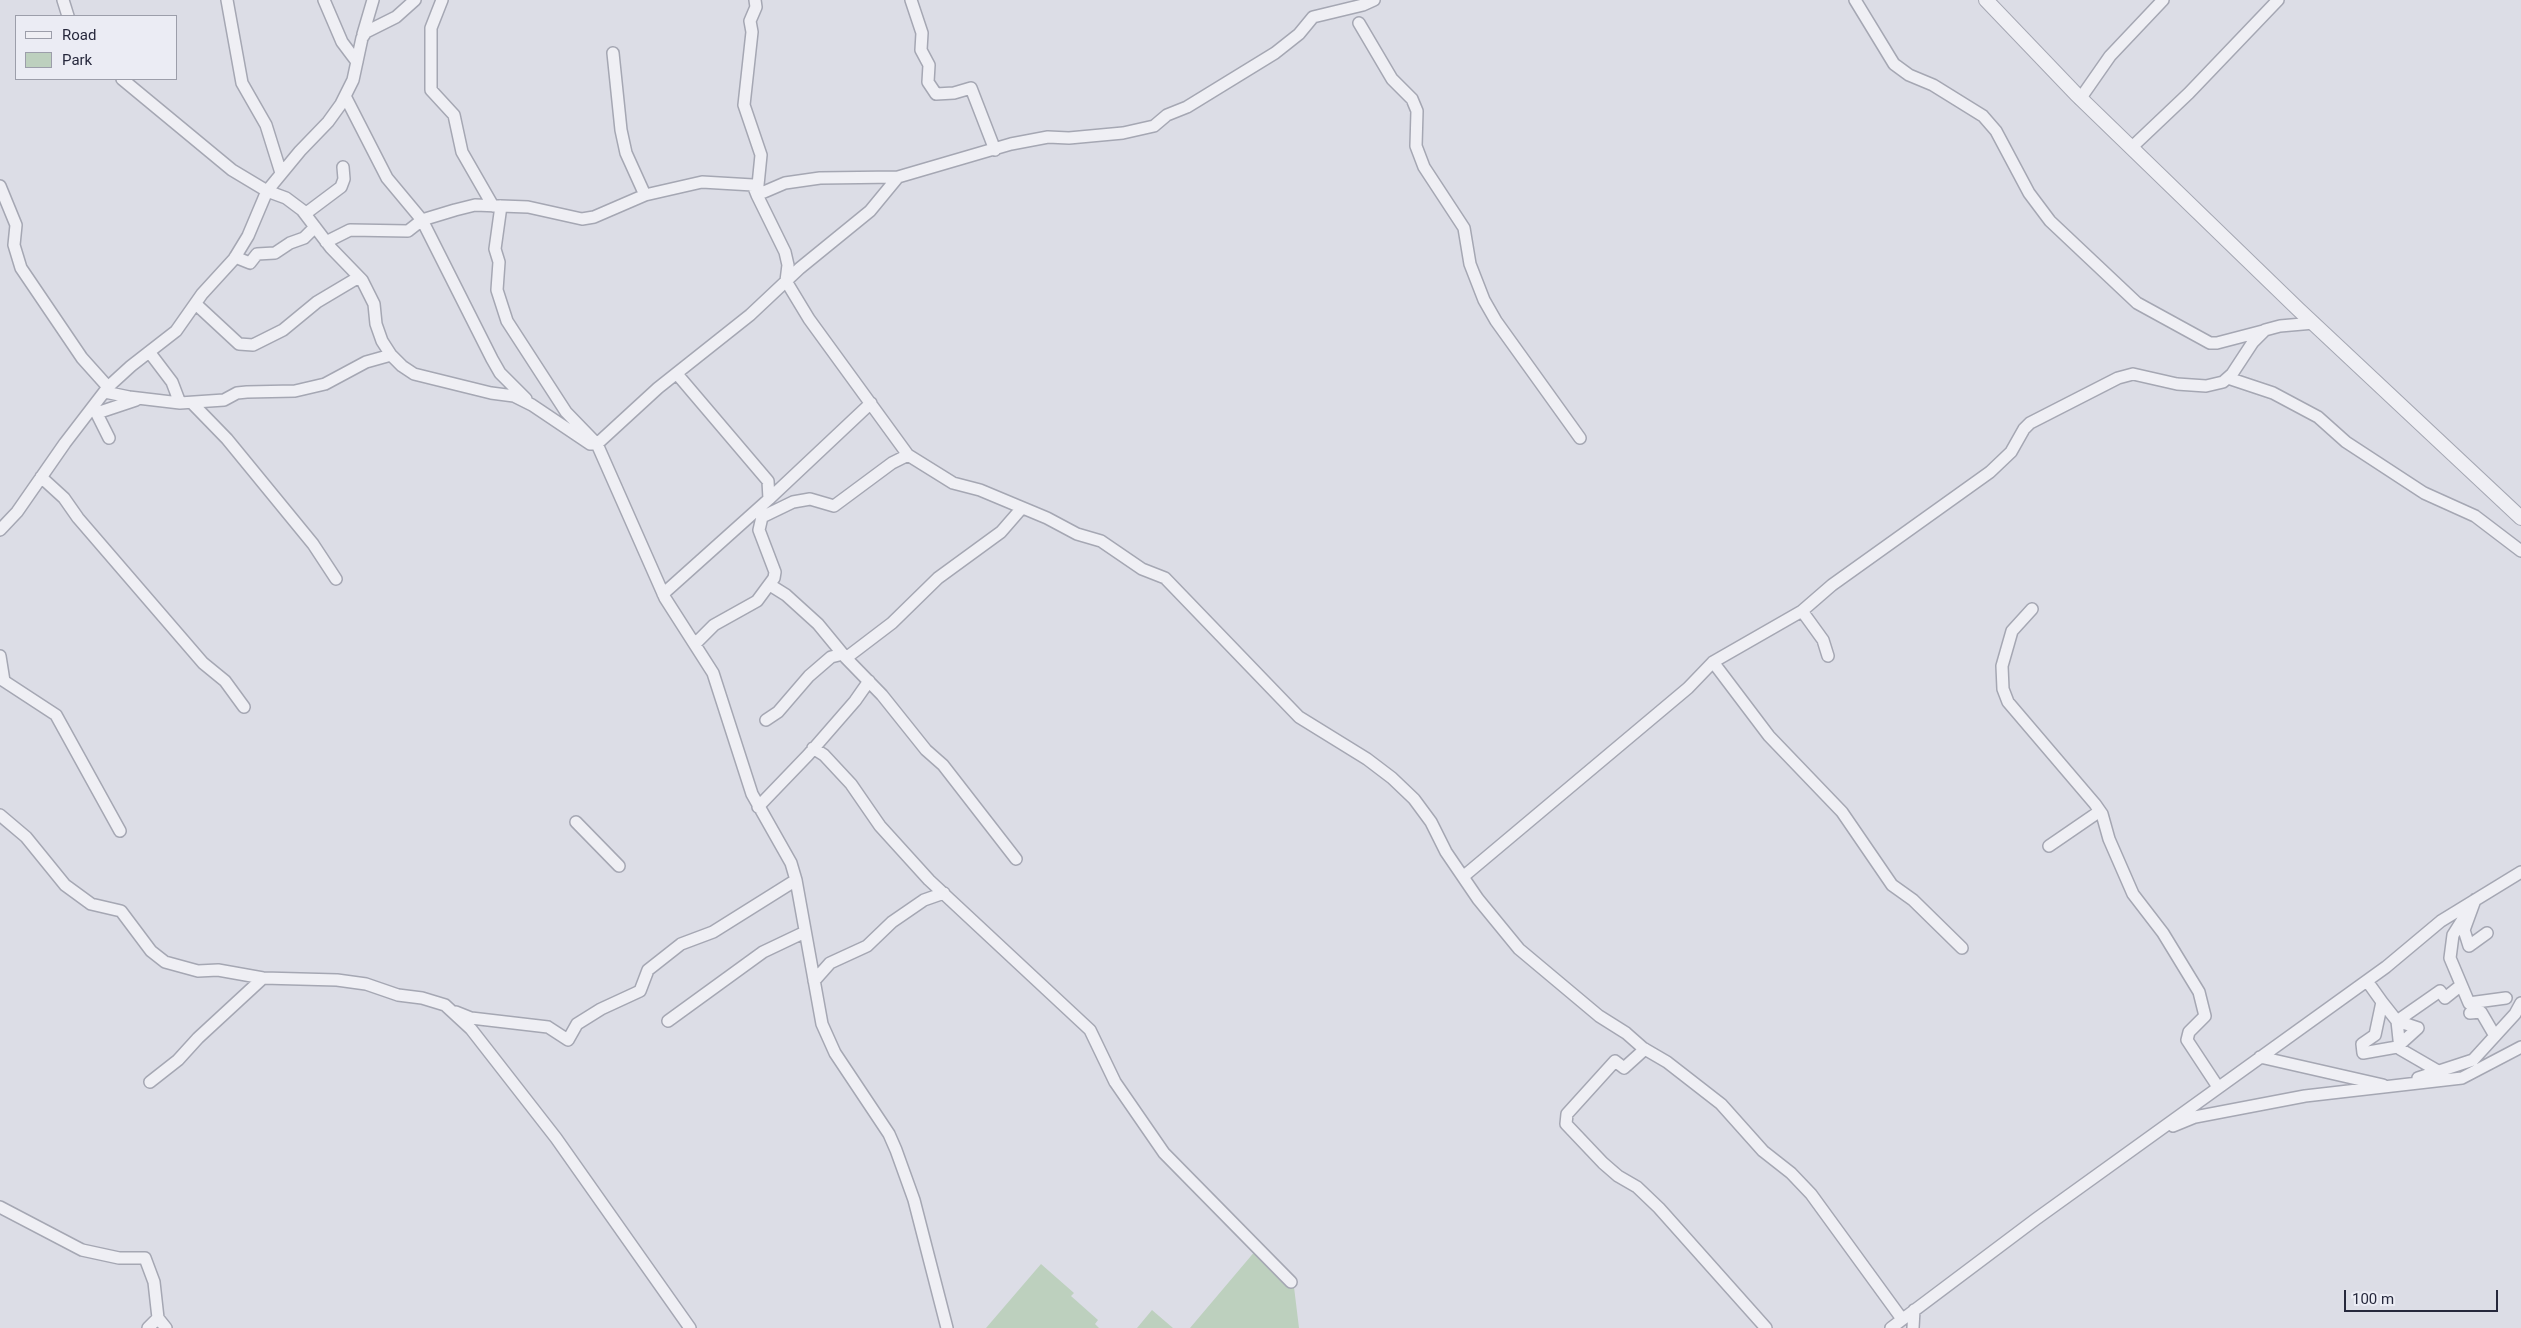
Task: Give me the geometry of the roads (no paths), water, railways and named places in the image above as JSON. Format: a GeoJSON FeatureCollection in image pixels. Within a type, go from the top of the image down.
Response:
{"type":"FeatureCollection","features":[{"type":"Feature","properties":{"kind":"street"},"geometry":{"type":"LineString","coordinates":[[62,0],[68,15]]}},
{"type":"Feature","properties":{"kind":"street"},"geometry":{"type":"LineString","coordinates":[[227,0],[242,83],[266,125],[281,173]]}},
{"type":"Feature","properties":{"kind":"street"},"geometry":{"type":"LineString","coordinates":[[324,0],[342,42],[357,62]]}},
{"type":"Feature","properties":{"kind":"street"},"geometry":{"type":"LineString","coordinates":[[0,530],[17,512],[41,476],[95,410],[107,389],[131,366],[176,331],[202,294],[235,257],[248,236],[267,191],[328,122],[345,96],[353,80],[373,0]]}},
{"type":"Feature","properties":{"kind":"street"},"geometry":{"type":"LineString","coordinates":[[362,38],[372,27],[396,17],[415,0]]}},
{"type":"Feature","properties":{"kind":"street"},"geometry":{"type":"LineString","coordinates":[[442,0],[431,28],[431,90],[454,115],[462,152],[497,206],[495,249],[499,262],[497,290],[508,321],[566,412],[597,444],[663,594],[681,626],[713,673],[752,794],[791,863],[796,880],[822,1024],[830,1042],[857,1088],[889,1134],[896,1150],[914,1200],[947,1328]]}},
{"type":"Feature","properties":{"kind":"street"},"geometry":{"type":"LineString","coordinates":[[755,0],[756,7],[750,21],[752,32],[744,104],[761,155],[757,195]]}},
{"type":"Feature","properties":{"kind":"street"},"geometry":{"type":"LineString","coordinates":[[911,0],[922,33],[921,50],[929,65],[928,82],[936,94],[954,93],[970,88],[994,150]]}},
{"type":"Feature","properties":{"kind":"street"},"geometry":{"type":"LineString","coordinates":[[757,195],[786,184],[820,178],[898,177],[1048,137],[1069,138],[1123,132],[1154,126],[1169,114],[1193,103],[1275,53],[1299,34],[1313,17],[1363,5],[1374,0]]}},
{"type":"Feature","properties":{"kind":"street"},"geometry":{"type":"LineString","coordinates":[[1855,0],[1894,64],[1909,75],[1933,85],[1976,110],[1992,125],[2015,163],[2028,194],[2050,221],[2130,297],[2210,343],[2217,343],[2280,326],[2314,323]]}},
{"type":"Feature","properties":{"kind":"street"},"geometry":{"type":"LineString","coordinates":[[1986,0],[2080,99],[2521,518]]}},
{"type":"Feature","properties":{"kind":"street"},"geometry":{"type":"LineString","coordinates":[[2080,99],[2110,56],[2163,0]]}},
{"type":"Feature","properties":{"kind":"street"},"geometry":{"type":"LineString","coordinates":[[2131,148],[2189,93],[2278,0]]}},
{"type":"Feature","properties":{"kind":"street"},"geometry":{"type":"LineString","coordinates":[[1359,23],[1392,79],[1412,99],[1416,111],[1416,146],[1424,167],[1464,228],[1470,264],[1484,300],[1496,321],[1580,438]]}},
{"type":"Feature","properties":{"kind":"street"},"geometry":{"type":"LineString","coordinates":[[613,53],[621,130],[626,153],[646,195]]}},
{"type":"Feature","properties":{"kind":"street"},"geometry":{"type":"LineString","coordinates":[[123,80],[232,170],[267,191],[286,198],[306,214],[326,242],[359,277],[374,304],[379,334],[390,355],[414,374],[491,394],[514,396],[532,405],[590,444],[597,444],[658,388],[743,321],[786,281],[870,210],[898,177]]}},
{"type":"Feature","properties":{"kind":"street"},"geometry":{"type":"LineString","coordinates":[[345,96],[387,178],[422,220],[492,360],[506,379],[532,405]]}},
{"type":"Feature","properties":{"kind":"street"},"geometry":{"type":"LineString","coordinates":[[306,214],[341,187],[344,179],[344,167]]}},
{"type":"Feature","properties":{"kind":"street"},"geometry":{"type":"LineString","coordinates":[[326,242],[350,230],[357,229],[389,232],[408,231],[422,220],[475,205],[528,207],[582,218],[594,217],[646,195],[702,182],[753,185],[785,252],[788,265],[786,281],[810,319],[908,456],[953,483],[980,490],[1021,509],[1047,518],[1077,534],[1101,541],[1142,569],[1165,578],[1299,717],[1367,759],[1392,778],[1414,799],[1431,822],[1446,852],[1497,924],[1519,948],[1599,1016],[1645,1049],[1667,1062],[1721,1104],[1764,1151],[1798,1180],[1811,1194],[1902,1319]]}},
{"type":"Feature","properties":{"kind":"street"},"geometry":{"type":"LineString","coordinates":[[0,186],[16,225],[14,245],[22,268],[82,358],[107,389],[140,399],[186,403],[224,400],[237,393],[265,390],[295,391],[326,384],[366,362],[390,355]]}},
{"type":"Feature","properties":{"kind":"street"},"geometry":{"type":"LineString","coordinates":[[235,257],[250,263],[257,254],[275,253],[290,243],[304,238],[315,227]]}},
{"type":"Feature","properties":{"kind":"street"},"geometry":{"type":"LineString","coordinates":[[198,306],[239,344],[253,345],[283,330],[318,302],[359,277]]}},
{"type":"Feature","properties":{"kind":"street"},"geometry":{"type":"LineString","coordinates":[[1464,876],[1688,688],[1713,662],[1802,611],[1832,585],[1990,472],[2011,452],[2024,428],[2030,423],[2118,378],[2133,374],[2177,384],[2206,386],[2224,382],[2253,342],[2265,330]]}},
{"type":"Feature","properties":{"kind":"street"},"geometry":{"type":"LineString","coordinates":[[150,353],[186,403],[227,439],[284,508],[313,544],[336,579]]}},
{"type":"Feature","properties":{"kind":"street"},"geometry":{"type":"LineString","coordinates":[[677,374],[768,481],[770,499]]}},
{"type":"Feature","properties":{"kind":"street"},"geometry":{"type":"LineString","coordinates":[[2228,378],[2273,393],[2318,417],[2346,442],[2424,493],[2475,516],[2521,551]]}},
{"type":"Feature","properties":{"kind":"street"},"geometry":{"type":"LineString","coordinates":[[95,410],[140,399]]}},
{"type":"Feature","properties":{"kind":"street"},"geometry":{"type":"LineString","coordinates":[[663,594],[770,499],[871,403]]}},
{"type":"Feature","properties":{"kind":"street"},"geometry":{"type":"LineString","coordinates":[[95,410],[109,438]]}},
{"type":"Feature","properties":{"kind":"street"},"geometry":{"type":"LineString","coordinates":[[695,644],[714,625],[757,601],[770,585],[775,572],[759,530],[762,517],[793,502],[810,499],[834,506],[892,464],[908,456]]}},
{"type":"Feature","properties":{"kind":"street"},"geometry":{"type":"LineString","coordinates":[[41,476],[64,498],[78,518],[203,663],[225,681],[244,707]]}},
{"type":"Feature","properties":{"kind":"street"},"geometry":{"type":"LineString","coordinates":[[766,720],[778,712],[798,686],[816,669],[831,657],[845,656],[892,623],[938,578],[1001,532],[1021,509]]}},
{"type":"Feature","properties":{"kind":"street"},"geometry":{"type":"LineString","coordinates":[[770,585],[786,595],[818,624],[869,681],[926,750],[948,770],[1016,859]]}},
{"type":"Feature","properties":{"kind":"street"},"geometry":{"type":"LineString","coordinates":[[2032,609],[2012,631],[2002,666],[2003,689],[2008,702],[2100,811],[2109,839],[2133,894],[2168,941],[2199,992],[2205,1016],[2189,1032],[2187,1040],[2218,1087]]}},
{"type":"Feature","properties":{"kind":"street"},"geometry":{"type":"LineString","coordinates":[[1802,611],[1823,640],[1828,656]]}},
{"type":"Feature","properties":{"kind":"street"},"geometry":{"type":"LineString","coordinates":[[0,656],[4,681],[56,715],[120,831]]}},
{"type":"Feature","properties":{"kind":"street"},"geometry":{"type":"LineString","coordinates":[[1713,662],[1769,736],[1842,812],[1892,885],[1913,900],[1962,948]]}},
{"type":"Feature","properties":{"kind":"street"},"geometry":{"type":"LineString","coordinates":[[758,807],[855,701],[869,681]]}},
{"type":"Feature","properties":{"kind":"street"},"geometry":{"type":"LineString","coordinates":[[813,748],[824,756],[851,784],[880,826],[944,894],[1090,1030],[1116,1082],[1164,1153],[1291,1282]]}},
{"type":"Feature","properties":{"kind":"street"},"geometry":{"type":"LineString","coordinates":[[2049,846],[2100,811]]}},
{"type":"Feature","properties":{"kind":"street"},"geometry":{"type":"LineString","coordinates":[[0,815],[26,837],[57,877],[76,895],[91,904],[121,911],[142,940],[161,960],[191,969],[218,970],[263,978],[337,980],[366,984],[398,995],[440,1002],[471,1029],[556,1138],[690,1328]]}},
{"type":"Feature","properties":{"kind":"street"},"geometry":{"type":"LineString","coordinates":[[576,822],[619,866]]}},
{"type":"Feature","properties":{"kind":"street"},"geometry":{"type":"LineString","coordinates":[[1891,1328],[2153,1134],[2367,981],[2426,932],[2521,872]]}},
{"type":"Feature","properties":{"kind":"street"},"geometry":{"type":"LineString","coordinates":[[452,1011],[471,1018],[548,1027],[568,1040],[577,1024],[600,1009],[640,991],[648,970],[681,944],[713,932],[796,880]]}},
{"type":"Feature","properties":{"kind":"street"},"geometry":{"type":"LineString","coordinates":[[814,981],[830,963],[866,946],[892,922],[924,900],[944,894]]}},
{"type":"Feature","properties":{"kind":"street"},"geometry":{"type":"LineString","coordinates":[[2475,900],[2464,930],[2469,946],[2487,933]]}},
{"type":"Feature","properties":{"kind":"street"},"geometry":{"type":"LineString","coordinates":[[2475,900],[2453,935],[2450,958],[2460,986],[2469,1003],[2506,998]]}},
{"type":"Feature","properties":{"kind":"street"},"geometry":{"type":"LineString","coordinates":[[668,1021],[763,952],[805,932]]}},
{"type":"Feature","properties":{"kind":"street"},"geometry":{"type":"LineString","coordinates":[[150,1082],[178,1060],[198,1038],[263,978]]}},
{"type":"Feature","properties":{"kind":"street"},"geometry":{"type":"LineString","coordinates":[[2367,981],[2397,1021],[2400,1049],[2438,1072]]}},
{"type":"Feature","properties":{"kind":"street"},"geometry":{"type":"LineString","coordinates":[[2397,1021],[2440,992],[2445,998],[2460,986]]}},
{"type":"Feature","properties":{"kind":"street"},"geometry":{"type":"LineString","coordinates":[[2382,1002],[2375,1036],[2362,1044],[2363,1053],[2400,1045],[2418,1028],[2397,1021]]}},
{"type":"Feature","properties":{"kind":"street"},"geometry":{"type":"LineString","coordinates":[[2473,1060],[2515,1014],[2521,1003]]}},
{"type":"Feature","properties":{"kind":"street"},"geometry":{"type":"LineString","coordinates":[[2470,1013],[2481,1012],[2495,1036]]}},
{"type":"Feature","properties":{"kind":"street"},"geometry":{"type":"LineString","coordinates":[[2515,1014],[2521,1025]]}},
{"type":"Feature","properties":{"kind":"street"},"geometry":{"type":"LineString","coordinates":[[2260,1057],[2393,1087],[2521,1046]]}},
{"type":"Feature","properties":{"kind":"street"},"geometry":{"type":"LineString","coordinates":[[2153,1134],[2195,1117],[2305,1096],[2462,1078],[2521,1046]]}},
{"type":"Feature","properties":{"kind":"street"},"geometry":{"type":"LineString","coordinates":[[1645,1049],[1624,1068],[1615,1061],[1567,1114],[1566,1124],[1603,1163],[1618,1176],[1637,1187],[1659,1208],[1766,1328]]}},
{"type":"Feature","properties":{"kind":"street"},"geometry":{"type":"LineString","coordinates":[[0,1207],[82,1250],[119,1258],[145,1258],[154,1282],[158,1318],[166,1328]]}},
{"type":"Feature","properties":{"kind":"street"},"geometry":{"type":"LineString","coordinates":[[1913,1328],[1914,1310]]}},
{"type":"Feature","properties":{"kind":"street"},"geometry":{"type":"LineString","coordinates":[[148,1328],[158,1318]]}}]}
